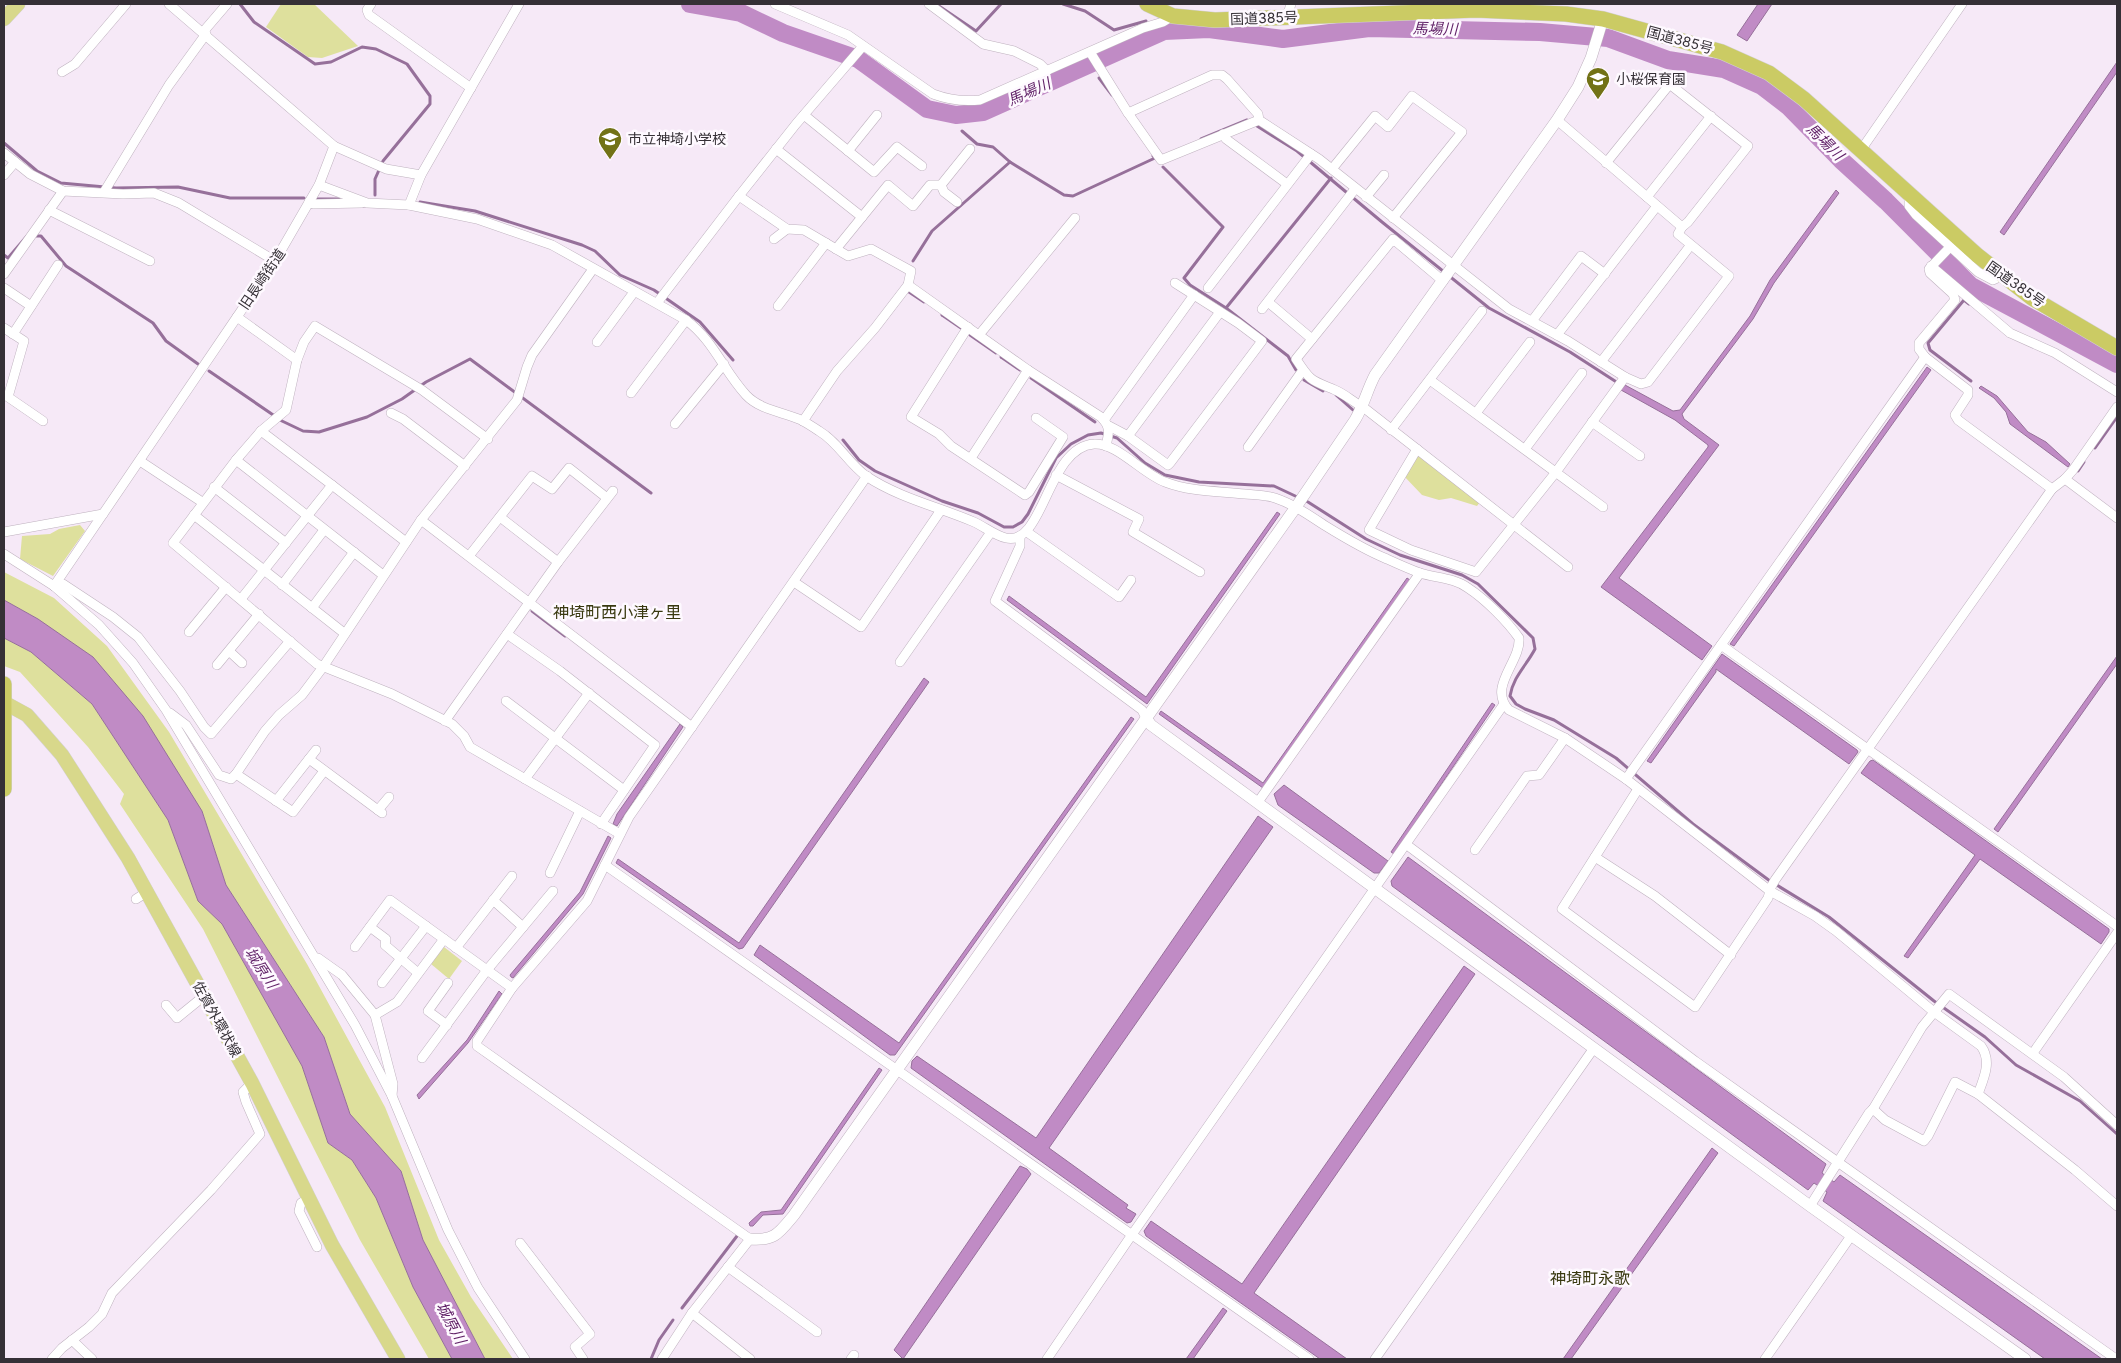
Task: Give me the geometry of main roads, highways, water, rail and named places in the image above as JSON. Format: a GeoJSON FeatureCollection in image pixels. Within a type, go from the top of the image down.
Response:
{"type":"FeatureCollection","features":[{"type":"Feature","properties":{"kind":"highway","name":"国道385号"},"geometry":{"type":"LineString","coordinates":[[1147,4],[1173,16],[1215,20],[1289,10],[1474,7],[1569,9],[1602,23],[1722,52],[1769,73],[1804,99],[1977,256],[2002,276],[2032,298],[2117,348]]}},
{"type":"Feature","properties":{"kind":"highway"},"geometry":{"type":"LineString","coordinates":[[4,684],[4,789]]}},
{"type":"Feature","properties":{"kind":"main road"},"geometry":{"type":"LineString","coordinates":[[4,19],[18,4]]}},
{"type":"Feature","properties":{"kind":"main road","name":"佐賀外環状線"},"geometry":{"type":"LineString","coordinates":[[4,703],[27,715],[62,755],[128,858],[142,895],[204,996],[252,1083],[332,1245],[398,1359]]}},
{"type":"Feature","properties":{"kind":"water"},"geometry":{"type":"Polygon","coordinates":[[[1758,4],[1772,4],[1747,41],[1737,35],[1758,4]]]}},
{"type":"Feature","properties":{"kind":"water"},"geometry":{"type":"Polygon","coordinates":[[[2117,62],[2117,72],[2004,235],[2000,232],[2117,62]]]}},
{"type":"Feature","properties":{"kind":"water"},"geometry":{"type":"Polygon","coordinates":[[[1836,190],[1839,193],[1774,283],[1753,319],[1682,414],[1684,419],[1719,445],[1619,578],[1712,646],[1702,660],[1601,587],[1708,447],[1708,445],[1675,420],[1621,390],[1625,385],[1673,411],[1680,410],[1750,316],[1770,280],[1836,190]]]}},
{"type":"Feature","properties":{"kind":"water"},"geometry":{"type":"Polygon","coordinates":[[[1927,367],[1931,370],[1734,646],[1730,644],[1927,367]]]}},
{"type":"Feature","properties":{"kind":"water"},"geometry":{"type":"Polygon","coordinates":[[[1981,386],[1997,396],[2028,432],[2046,442],[2070,464],[2068,467],[2010,424],[2006,412],[1994,398],[1979,388],[1981,386]]]}},
{"type":"Feature","properties":{"kind":"water"},"geometry":{"type":"Polygon","coordinates":[[[1277,512],[1280,514],[1147,704],[1007,600],[1009,596],[1146,697],[1277,512]]]}},
{"type":"Feature","properties":{"kind":"water"},"geometry":{"type":"Polygon","coordinates":[[[1407,578],[1410,580],[1263,788],[1159,714],[1161,711],[1263,783],[1407,578]]]}},
{"type":"Feature","properties":{"kind":"water","name":"城原川"},"geometry":{"type":"Polygon","coordinates":[[[4,600],[38,619],[93,657],[143,716],[202,811],[226,885],[324,1037],[350,1114],[401,1171],[423,1240],[485,1359],[452,1359],[413,1287],[376,1198],[352,1160],[328,1143],[302,1066],[222,924],[198,901],[168,820],[92,704],[31,652],[4,638],[4,600]]]}},
{"type":"Feature","properties":{"kind":"water"},"geometry":{"type":"Polygon","coordinates":[[[1722,654],[1857,750],[1858,752],[1849,764],[1716,669],[1716,672],[1651,763],[1647,761],[1722,654]]]}},
{"type":"Feature","properties":{"kind":"water"},"geometry":{"type":"Polygon","coordinates":[[[2117,656],[2117,664],[1998,832],[1994,829],[2117,656]]]}},
{"type":"Feature","properties":{"kind":"water"},"geometry":{"type":"Polygon","coordinates":[[[924,678],[929,682],[743,948],[739,949],[616,863],[618,859],[739,943],[924,678]]]}},
{"type":"Feature","properties":{"kind":"water"},"geometry":{"type":"Polygon","coordinates":[[[1492,703],[1495,705],[1394,854],[1391,852],[1492,703]]]}},
{"type":"Feature","properties":{"kind":"water"},"geometry":{"type":"Polygon","coordinates":[[[1131,717],[1134,719],[895,1055],[890,1055],[754,955],[760,945],[899,1043],[1131,717]]]}},
{"type":"Feature","properties":{"kind":"water"},"geometry":{"type":"Polygon","coordinates":[[[680,724],[683,727],[617,826],[613,824],[617,814],[680,724]]]}},
{"type":"Feature","properties":{"kind":"water"},"geometry":{"type":"Polygon","coordinates":[[[1873,760],[2109,929],[2101,944],[1980,859],[1908,958],[1904,956],[1975,855],[1861,773],[1870,761],[1873,760]]]}},
{"type":"Feature","properties":{"kind":"water"},"geometry":{"type":"Polygon","coordinates":[[[1284,785],[1388,861],[1379,873],[1374,873],[1278,805],[1274,794],[1284,785]]]}},
{"type":"Feature","properties":{"kind":"water"},"geometry":{"type":"Polygon","coordinates":[[[1258,816],[1273,827],[1049,1148],[1128,1205],[1126,1208],[1136,1214],[1131,1222],[1127,1223],[911,1068],[912,1061],[917,1056],[1036,1138],[1258,816]]]}},
{"type":"Feature","properties":{"kind":"water"},"geometry":{"type":"Polygon","coordinates":[[[608,836],[611,838],[583,894],[513,978],[511,977],[510,975],[580,892],[608,836]]]}},
{"type":"Feature","properties":{"kind":"water"},"geometry":{"type":"Polygon","coordinates":[[[1408,857],[1826,1164],[1822,1173],[1834,1182],[1840,1175],[2102,1359],[2045,1359],[1823,1201],[1827,1192],[1814,1183],[1808,1190],[1392,886],[1391,881],[1408,857]]]}},
{"type":"Feature","properties":{"kind":"water"},"geometry":{"type":"Polygon","coordinates":[[[1464,966],[1475,974],[1254,1293],[1347,1359],[1320,1359],[1146,1236],[1144,1231],[1151,1221],[1242,1284],[1464,966]]]}},
{"type":"Feature","properties":{"kind":"water"},"geometry":{"type":"Polygon","coordinates":[[[499,991],[502,994],[468,1043],[419,1099],[417,1095],[467,1040],[499,991]]]}},
{"type":"Feature","properties":{"kind":"water"},"geometry":{"type":"Polygon","coordinates":[[[879,1068],[882,1070],[783,1214],[763,1215],[753,1226],[750,1226],[749,1223],[761,1212],[781,1210],[879,1068]]]}},
{"type":"Feature","properties":{"kind":"water"},"geometry":{"type":"Polygon","coordinates":[[[1712,1148],[1718,1153],[1571,1359],[1563,1359],[1712,1148]]]}},
{"type":"Feature","properties":{"kind":"water"},"geometry":{"type":"Polygon","coordinates":[[[1020,1166],[1027,1169],[1031,1174],[903,1359],[894,1350],[1020,1166]]]}},
{"type":"Feature","properties":{"kind":"water"},"geometry":{"type":"Polygon","coordinates":[[[1223,1308],[1227,1311],[1193,1359],[1186,1359],[1223,1308]]]}},
{"type":"Feature","properties":{"kind":"waterway"},"geometry":{"type":"LineString","coordinates":[[240,4],[254,22],[315,64],[331,62],[362,47],[376,49],[407,64],[430,96],[430,104],[383,161],[375,179],[375,195]]}},
{"type":"Feature","properties":{"kind":"waterway","name":"馬場川"},"geometry":{"type":"LineString","coordinates":[[690,4],[741,13],[783,33],[858,59],[927,109],[956,115],[983,112],[1164,31],[1209,29],[1283,39],[1369,28],[1540,32],[1608,38],[1668,60],[1724,69],[1762,86],[1788,106],[1971,286],[2117,364]]}},
{"type":"Feature","properties":{"kind":"waterway"},"geometry":{"type":"LineString","coordinates":[[936,4],[976,31],[1001,4]]}},
{"type":"Feature","properties":{"kind":"waterway"},"geometry":{"type":"LineString","coordinates":[[1063,4],[1085,11],[1114,30],[1146,21]]}},
{"type":"Feature","properties":{"kind":"waterway"},"geometry":{"type":"LineString","coordinates":[[1099,78],[1112,95]]}},
{"type":"Feature","properties":{"kind":"waterway"},"geometry":{"type":"LineString","coordinates":[[1201,139],[1247,120]]}},
{"type":"Feature","properties":{"kind":"waterway"},"geometry":{"type":"LineString","coordinates":[[1257,126],[1297,151],[1489,308],[1570,352],[1618,383]]}},
{"type":"Feature","properties":{"kind":"waterway"},"geometry":{"type":"LineString","coordinates":[[962,131],[977,144],[993,147],[1010,162],[1064,195],[1073,196],[1155,158],[1153,156]]}},
{"type":"Feature","properties":{"kind":"waterway"},"geometry":{"type":"LineString","coordinates":[[4,143],[37,171],[61,183],[116,188],[178,187],[230,198],[304,198]]}},
{"type":"Feature","properties":{"kind":"waterway"},"geometry":{"type":"LineString","coordinates":[[913,261],[932,231],[1010,162]]}},
{"type":"Feature","properties":{"kind":"waterway"},"geometry":{"type":"LineString","coordinates":[[1163,167],[1223,227],[1184,278],[1190,285],[1226,308]]}},
{"type":"Feature","properties":{"kind":"waterway"},"geometry":{"type":"LineString","coordinates":[[1296,370],[1288,356],[1226,308],[1331,178]]}},
{"type":"Feature","properties":{"kind":"waterway"},"geometry":{"type":"LineString","coordinates":[[315,199],[339,199]]}},
{"type":"Feature","properties":{"kind":"waterway"},"geometry":{"type":"LineString","coordinates":[[420,202],[475,211],[582,245],[595,251],[620,275],[654,290],[700,322],[733,360]]}},
{"type":"Feature","properties":{"kind":"waterway"},"geometry":{"type":"LineString","coordinates":[[4,255],[8,258],[27,236]]}},
{"type":"Feature","properties":{"kind":"waterway"},"geometry":{"type":"LineString","coordinates":[[34,236],[41,236],[66,266],[153,323],[166,341],[198,364]]}},
{"type":"Feature","properties":{"kind":"waterway"},"geometry":{"type":"LineString","coordinates":[[909,292],[924,302]]}},
{"type":"Feature","properties":{"kind":"waterway"},"geometry":{"type":"LineString","coordinates":[[1969,304],[1964,300],[1928,343],[1930,350],[1971,381]]}},
{"type":"Feature","properties":{"kind":"waterway"},"geometry":{"type":"LineString","coordinates":[[942,315],[961,328]]}},
{"type":"Feature","properties":{"kind":"waterway"},"geometry":{"type":"LineString","coordinates":[[970,335],[996,353]]}},
{"type":"Feature","properties":{"kind":"waterway"},"geometry":{"type":"LineString","coordinates":[[1001,357],[1020,370]]}},
{"type":"Feature","properties":{"kind":"waterway"},"geometry":{"type":"LineString","coordinates":[[209,371],[282,421],[303,431],[319,432],[367,417],[402,399],[426,382],[470,359],[651,493]]}},
{"type":"Feature","properties":{"kind":"waterway"},"geometry":{"type":"LineString","coordinates":[[1031,378],[1095,422]]}},
{"type":"Feature","properties":{"kind":"waterway"},"geometry":{"type":"LineString","coordinates":[[1304,380],[1323,391]]}},
{"type":"Feature","properties":{"kind":"waterway"},"geometry":{"type":"LineString","coordinates":[[1336,395],[1353,410]]}},
{"type":"Feature","properties":{"kind":"waterway"},"geometry":{"type":"LineString","coordinates":[[2095,448],[2117,417]]}},
{"type":"Feature","properties":{"kind":"waterway"},"geometry":{"type":"LineString","coordinates":[[843,440],[859,460],[875,471],[942,501],[978,513],[1004,527],[1013,527],[1022,522],[1028,514],[1056,458],[1071,444],[1088,435],[1101,433],[1117,438],[1145,463],[1165,475],[1199,482],[1274,486],[1308,502],[1366,539],[1400,555],[1462,575],[1478,584],[1533,638],[1535,649],[1517,677],[1510,696],[1516,704],[1554,720],[1616,758],[1693,824],[1770,881],[1829,917],[1934,1001],[1985,1037],[2016,1065],[2080,1101],[2117,1134]]}},
{"type":"Feature","properties":{"kind":"waterway"},"geometry":{"type":"LineString","coordinates":[[2078,471],[2084,462]]}},
{"type":"Feature","properties":{"kind":"waterway"},"geometry":{"type":"LineString","coordinates":[[532,611],[565,636]]}},
{"type":"Feature","properties":{"kind":"waterway"},"geometry":{"type":"LineString","coordinates":[[682,1308],[737,1236]]}},
{"type":"Feature","properties":{"kind":"waterway"},"geometry":{"type":"LineString","coordinates":[[651,1359],[659,1340],[673,1320]]}},
{"type":"Feature","properties":{"kind":"place","name":"小桜保育園"},"geometry":{"type":"Point","coordinates":[1598,100]}},
{"type":"Feature","properties":{"kind":"place","name":"市立神埼小学校"},"geometry":{"type":"Point","coordinates":[610,160]}},
{"type":"Feature","properties":{"kind":"district","name":"神埼町西小津ヶ里"},"geometry":{"type":"Point","coordinates":[617,612]}},
{"type":"Feature","properties":{"kind":"district","name":"神埼町永歌"},"geometry":{"type":"Point","coordinates":[1590,1278]}}]}
